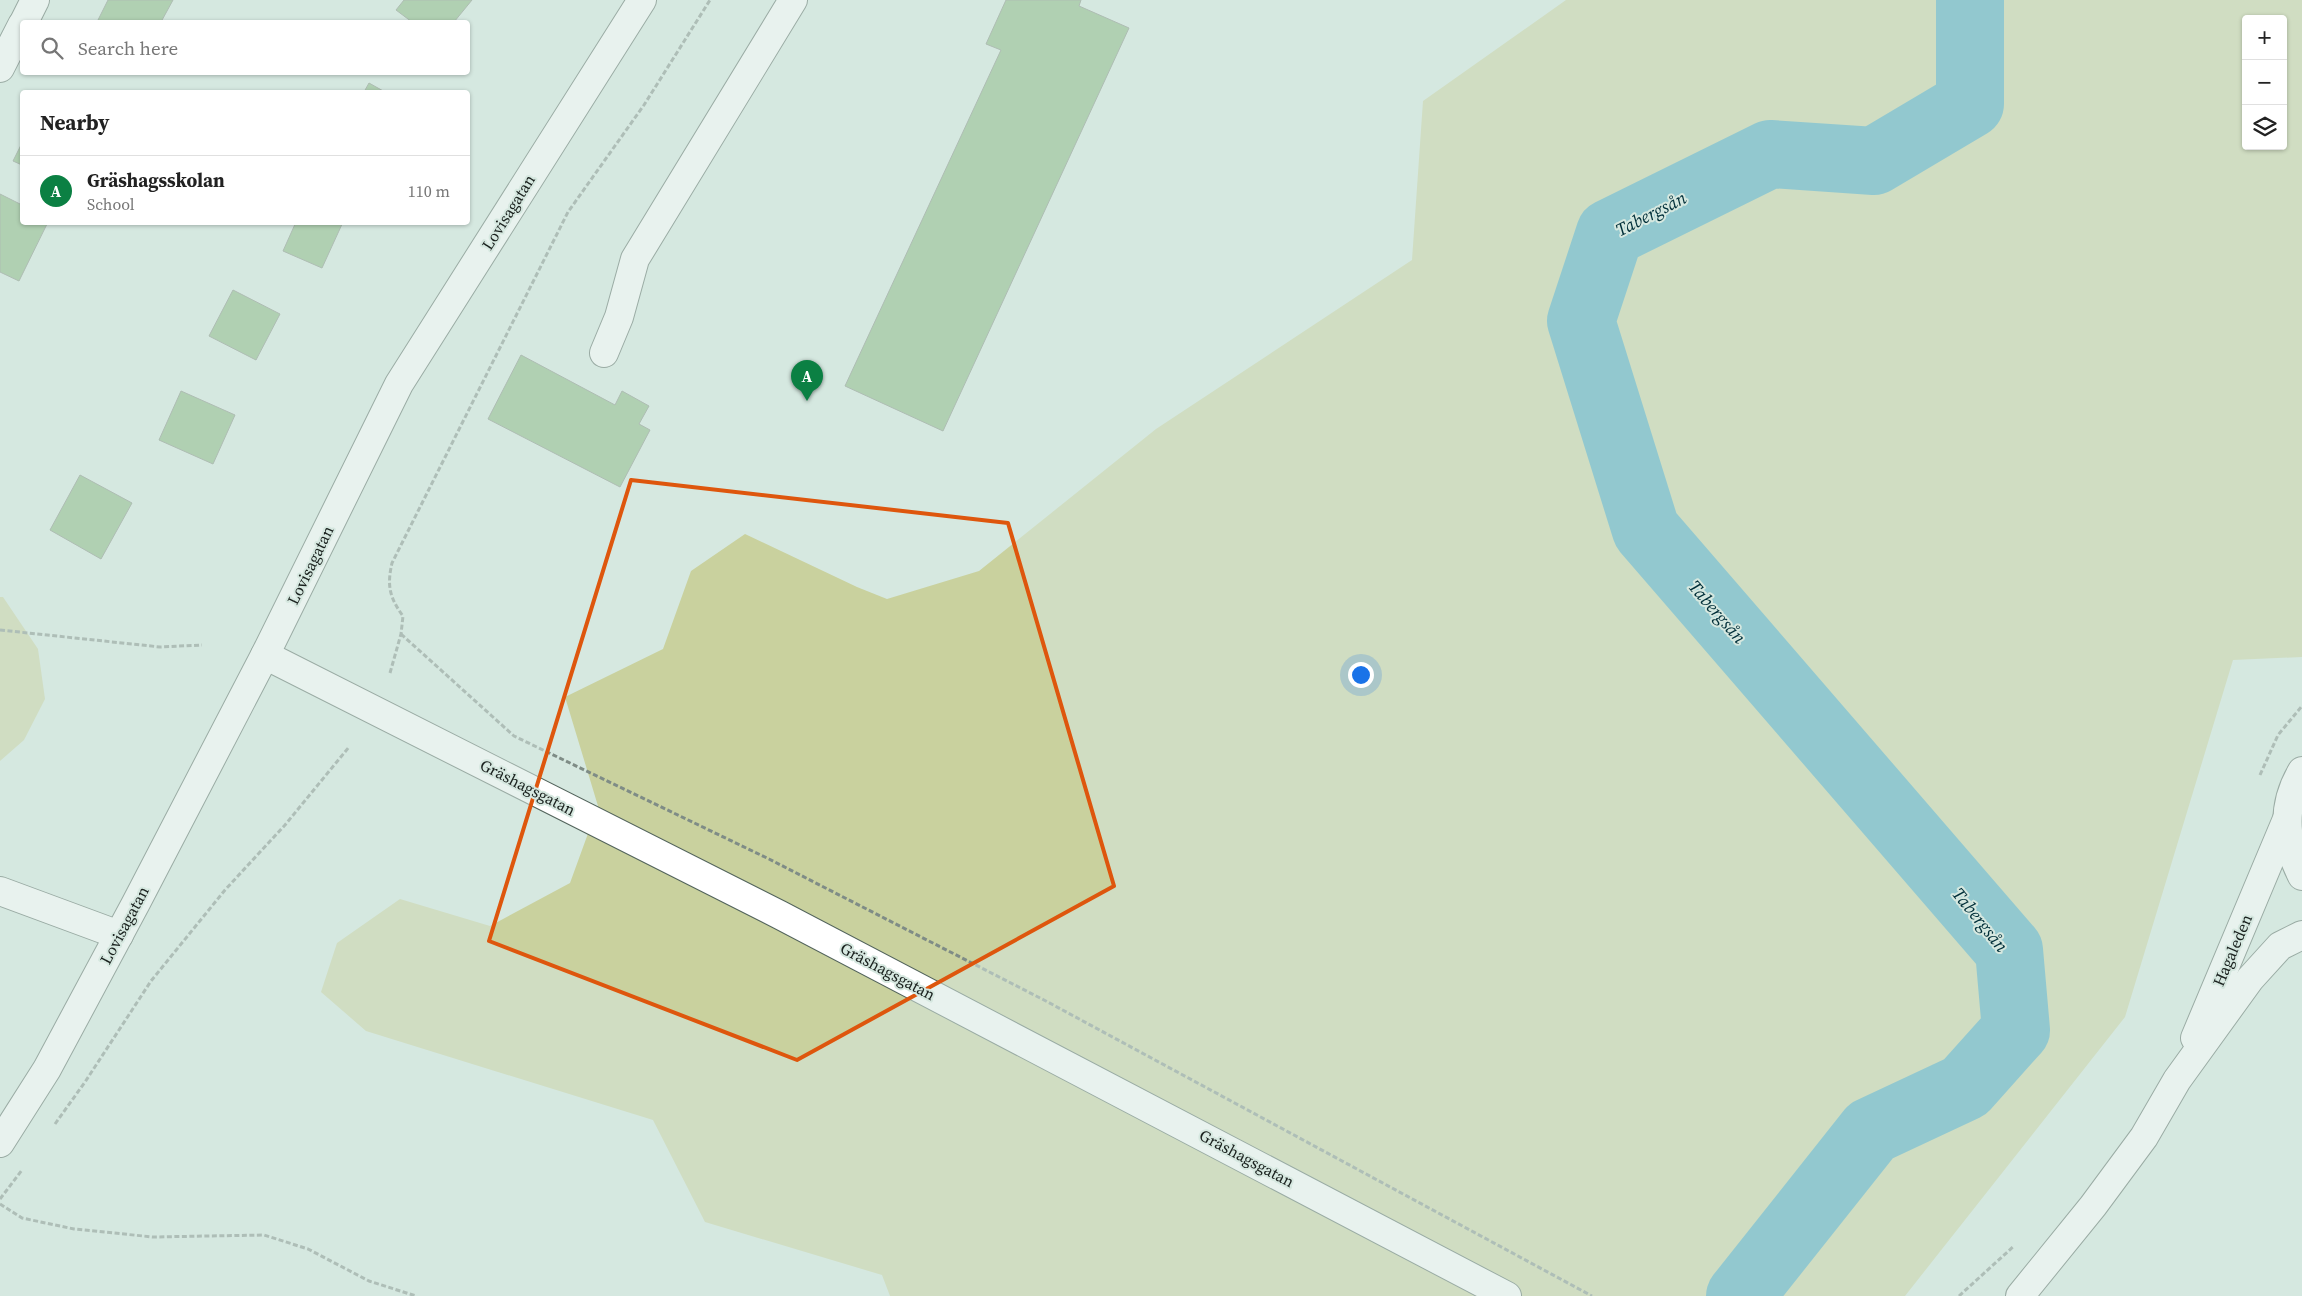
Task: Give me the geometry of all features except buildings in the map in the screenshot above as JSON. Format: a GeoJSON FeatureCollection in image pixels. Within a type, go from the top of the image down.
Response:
{"type":"FeatureCollection","features":[{"type":"Feature","properties":{"kind":"street"},"geometry":{"type":"LineString","coordinates":[[25,20],[35,0]]}},
{"type":"Feature","properties":{"kind":"street","name":"Lovisagatan"},"geometry":{"type":"LineString","coordinates":[[0,1143],[47,1069],[119,935],[265,655],[399,384],[642,0]]}},
{"type":"Feature","properties":{"kind":"street"},"geometry":{"type":"LineString","coordinates":[[604,353],[619,317],[635,259],[793,0]]}},
{"type":"Feature","properties":{"kind":"street"},"geometry":{"type":"LineString","coordinates":[[0,68],[20,30]]}},
{"type":"Feature","properties":{"kind":"street","name":"Gräshagsgatan"},"geometry":{"type":"LineString","coordinates":[[265,655],[780,915],[1507,1296]]}},
{"type":"Feature","properties":{"kind":"street"},"geometry":{"type":"LineString","coordinates":[[2302,771],[2294,785],[2287,819],[2291,855],[2302,876]]}},
{"type":"Feature","properties":{"kind":"street","name":"Hagaleden"},"geometry":{"type":"LineString","coordinates":[[2177,1080],[2287,819]]}},
{"type":"Feature","properties":{"kind":"street"},"geometry":{"type":"LineString","coordinates":[[0,891],[119,935]]}},
{"type":"Feature","properties":{"kind":"street","name":"Hagaleden"},"geometry":{"type":"LineString","coordinates":[[2020,1296],[2093,1206],[2144,1137],[2177,1080],[2250,979],[2280,946],[2302,935]]}},
{"type":"Feature","properties":{"kind":"path"},"geometry":{"type":"LineString","coordinates":[[390,673],[401,634],[403,616],[394,604],[388,582],[392,563],[568,212],[644,105],[710,0]]}},
{"type":"Feature","properties":{"kind":"path"},"geometry":{"type":"LineString","coordinates":[[0,630],[160,647],[202,645]]}},
{"type":"Feature","properties":{"kind":"path"},"geometry":{"type":"LineString","coordinates":[[401,634],[514,736],[769,858],[1044,1000],[1592,1296]]}},
{"type":"Feature","properties":{"kind":"path"},"geometry":{"type":"LineString","coordinates":[[2258,784],[2262,767],[2278,735],[2302,706]]}},
{"type":"Feature","properties":{"kind":"path"},"geometry":{"type":"LineString","coordinates":[[51,1129],[86,1082],[151,981],[225,890],[285,825],[349,747]]}},
{"type":"Feature","properties":{"kind":"path"},"geometry":{"type":"LineString","coordinates":[[0,1200],[23,1169]]}},
{"type":"Feature","properties":{"kind":"path"},"geometry":{"type":"LineString","coordinates":[[0,1204],[22,1218],[74,1229],[153,1237],[264,1235],[308,1249],[369,1281],[416,1296]]}},
{"type":"Feature","properties":{"kind":"path"},"geometry":{"type":"LineString","coordinates":[[1959,1296],[2015,1245]]}},
{"type":"Feature","properties":{"kind":"highlighted area"},"geometry":{"type":"Polygon","coordinates":[[[631,480],[1008,523],[1114,886],[797,1060],[489,941],[631,480]]]}},
{"type":"Feature","properties":{"kind":"green space"},"geometry":{"type":"Polygon","coordinates":[[[1566,0],[2302,0],[2302,657],[2233,660],[2125,1017],[1905,1296],[890,1296],[882,1275],[705,1222],[653,1120],[366,1031],[321,992],[337,943],[400,899],[490,926],[570,883],[598,806],[565,697],[663,649],[691,571],[745,534],[857,587],[887,599],[979,571],[1156,429],[1412,260],[1423,101],[1566,0]]]}},
{"type":"Feature","properties":{"kind":"green space"},"geometry":{"type":"Polygon","coordinates":[[[0,597],[3,597],[38,649],[45,699],[24,740],[0,761],[0,597]]]}},
{"type":"Feature","properties":{"kind":"waterway","name":"Tabergsån"},"geometry":{"type":"LineString","coordinates":[[1740,1296],[1871,1131],[1965,1087],[2016,1030],[2009,950],[1646,530],[1581,321],[1610,233],[1770,154],[1874,161],[1970,104],[1970,0]]}},
{"type":"Feature","properties":{"kind":"place","name":"Gräshagsskolan"},"geometry":{"type":"Point","coordinates":[807,401]}}]}
